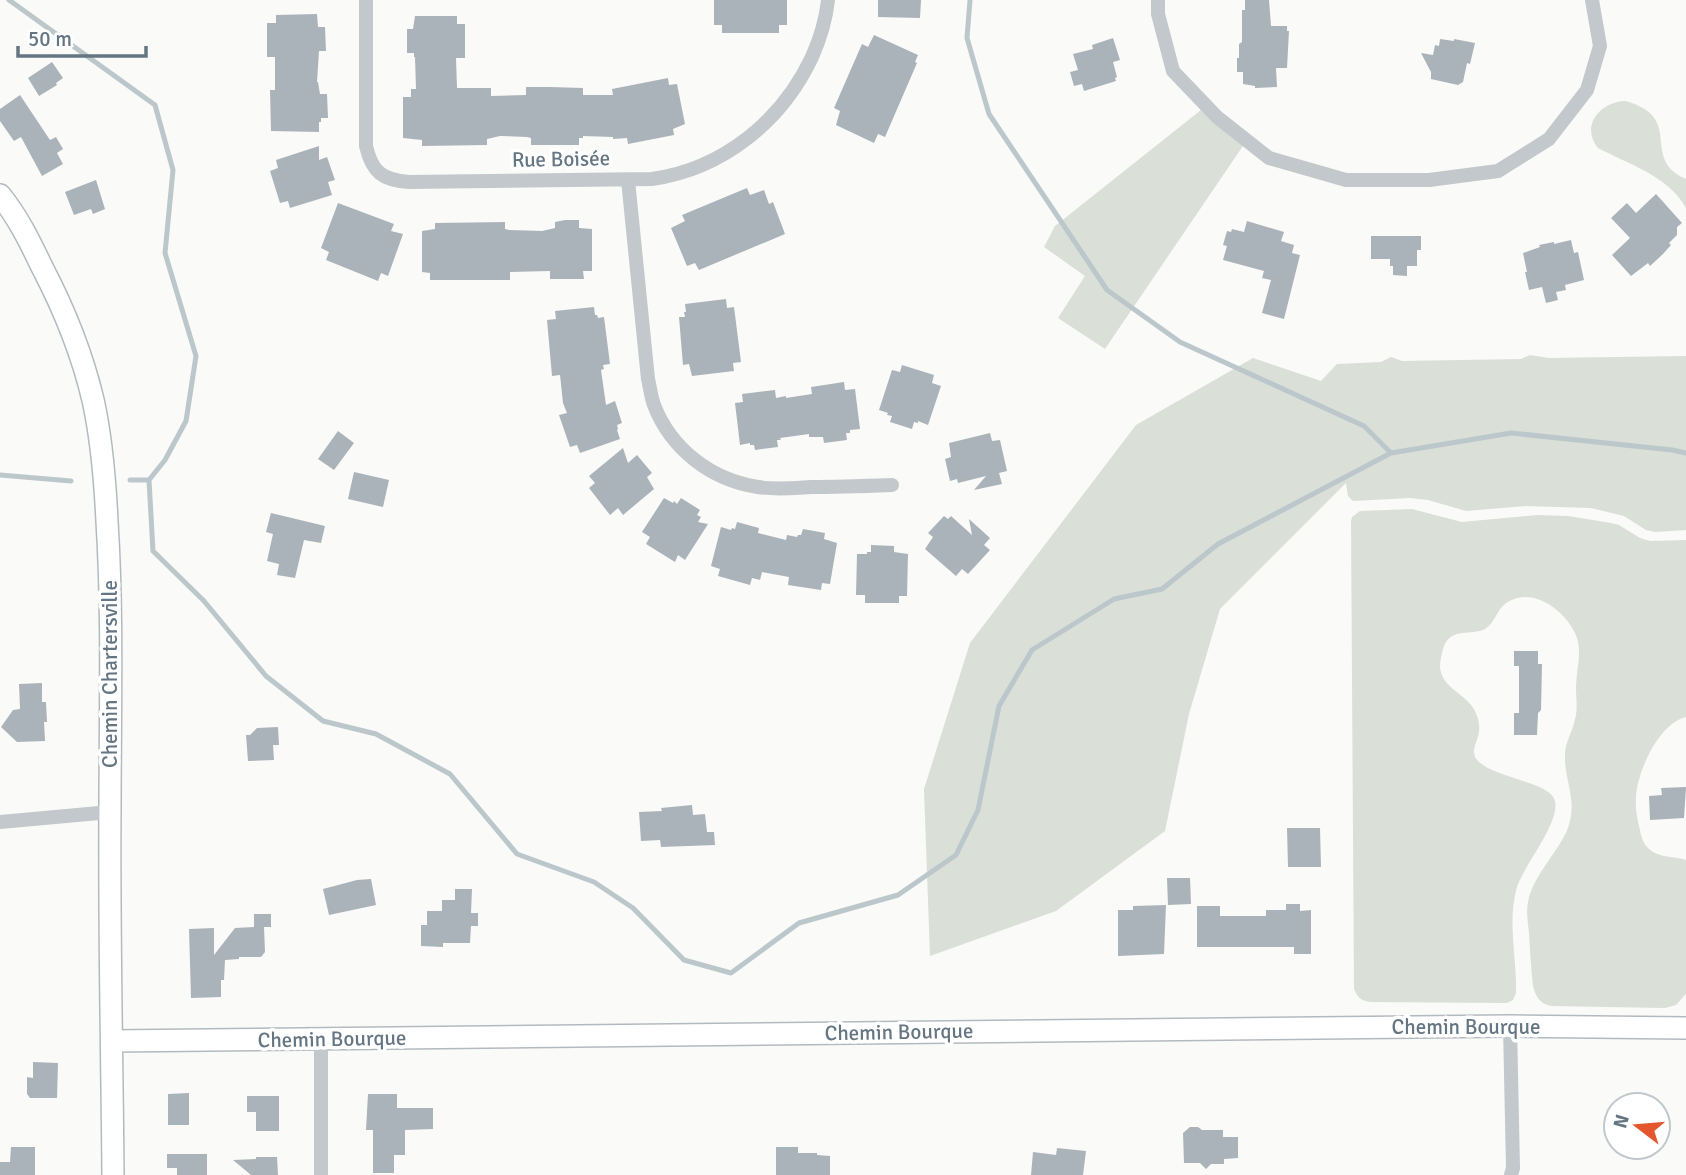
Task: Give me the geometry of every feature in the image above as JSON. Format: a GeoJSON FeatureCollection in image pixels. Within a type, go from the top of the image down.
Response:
{"type":"FeatureCollection","features":[{"type":"Feature","properties":{"kind":"street","name":"Rue Boisée"},"geometry":{"type":"LineString","coordinates":[[366,0],[366,146],[372,166],[379,174],[409,182],[628,180],[664,178],[695,169],[746,140],[786,101],[807,67],[823,27],[828,0]]}},
{"type":"Feature","properties":{"kind":"street"},"geometry":{"type":"LineString","coordinates":[[1158,0],[1158,14],[1173,71],[1217,117],[1269,158],[1346,180],[1429,180],[1498,171],[1549,139],[1587,90],[1600,46],[1592,0]]}},
{"type":"Feature","properties":{"kind":"street"},"geometry":{"type":"LineString","coordinates":[[628,180],[648,379],[653,403],[675,442],[691,458],[710,471],[740,484],[782,488],[892,485]]}},
{"type":"Feature","properties":{"kind":"street","name":"Chemin Chartersville"},"geometry":{"type":"LineString","coordinates":[[0,195],[13,210],[63,307],[93,402],[106,495],[111,579],[113,1175]]}},
{"type":"Feature","properties":{"kind":"street"},"geometry":{"type":"LineString","coordinates":[[0,822],[110,813]]}},
{"type":"Feature","properties":{"kind":"street"},"geometry":{"type":"LineString","coordinates":[[1510,1026],[1511,1175]]}},
{"type":"Feature","properties":{"kind":"street","name":"Chemin Bourque"},"geometry":{"type":"LineString","coordinates":[[112,1041],[1510,1026],[1686,1028]]}},
{"type":"Feature","properties":{"kind":"street"},"geometry":{"type":"LineString","coordinates":[[321,1039],[321,1175]]}},
{"type":"Feature","properties":{"kind":"shaded area"},"geometry":{"type":"Polygon","coordinates":[[[1625,101],[1643,108],[1654,117],[1659,127],[1665,161],[1672,171],[1686,179],[1686,208],[1679,197],[1659,179],[1598,148],[1593,140],[1591,132],[1595,117],[1608,106],[1625,101]]]}},
{"type":"Feature","properties":{"kind":"shaded area"},"geometry":{"type":"Polygon","coordinates":[[[1206,106],[1247,140],[1105,349],[1058,318],[1085,276],[1044,247],[1055,226],[1206,106]]]}},
{"type":"Feature","properties":{"kind":"shaded area"},"geometry":{"type":"Polygon","coordinates":[[[1530,355],[1549,358],[1686,356],[1686,530],[1646,530],[1624,516],[1591,508],[1526,506],[1466,511],[1428,500],[1410,498],[1353,501],[1348,496],[1346,483],[1220,609],[1189,714],[1165,831],[1056,911],[930,956],[924,789],[970,643],[1136,425],[1253,358],[1321,381],[1337,364],[1381,362],[1391,357],[1402,361],[1521,359],[1530,355]]]}},
{"type":"Feature","properties":{"kind":"shaded area"},"geometry":{"type":"Polygon","coordinates":[[[1412,509],[1462,522],[1537,515],[1568,516],[1619,525],[1650,541],[1686,540],[1686,717],[1667,729],[1651,750],[1640,775],[1636,801],[1641,835],[1647,847],[1657,854],[1686,860],[1686,994],[1676,1005],[1665,1008],[1551,1006],[1541,1001],[1535,993],[1527,906],[1535,883],[1564,837],[1571,818],[1565,755],[1576,711],[1579,645],[1574,631],[1562,614],[1544,602],[1525,597],[1505,604],[1485,629],[1457,634],[1447,640],[1440,667],[1445,681],[1476,713],[1479,729],[1475,758],[1496,772],[1544,789],[1555,801],[1552,821],[1521,878],[1514,900],[1516,993],[1513,1000],[1507,1003],[1371,1002],[1362,1000],[1355,992],[1351,521],[1360,511],[1412,509]]]}},
{"type":"Feature","properties":{"kind":"building"},"geometry":{"type":"Polygon","coordinates":[[[714,0],[787,0],[787,25],[779,25],[779,33],[722,33],[722,25],[714,25],[714,0]]]}},
{"type":"Feature","properties":{"kind":"building"},"geometry":{"type":"Polygon","coordinates":[[[878,0],[921,0],[920,18],[878,17],[878,0]]]}},
{"type":"Feature","properties":{"kind":"building"},"geometry":{"type":"Polygon","coordinates":[[[1245,0],[1269,0],[1271,26],[1287,26],[1289,31],[1287,68],[1276,68],[1277,87],[1255,88],[1243,84],[1243,72],[1237,72],[1245,0]]]}},
{"type":"Feature","properties":{"kind":"building"},"geometry":{"type":"Polygon","coordinates":[[[317,14],[318,27],[325,27],[326,51],[319,51],[317,82],[320,94],[327,94],[328,118],[321,118],[319,132],[271,131],[270,90],[275,90],[275,57],[267,57],[267,23],[276,23],[276,15],[317,14]]]}},
{"type":"Feature","properties":{"kind":"building"},"geometry":{"type":"Polygon","coordinates":[[[415,16],[457,16],[457,24],[465,24],[465,58],[456,58],[457,88],[491,88],[491,96],[526,95],[526,87],[583,88],[583,95],[613,95],[612,89],[668,78],[669,85],[677,84],[685,124],[673,129],[674,135],[628,144],[627,138],[583,136],[579,138],[579,145],[531,145],[531,138],[500,136],[487,139],[487,145],[422,146],[422,140],[403,138],[403,97],[411,97],[411,89],[416,89],[414,53],[407,53],[407,29],[413,29],[415,16]]]}},
{"type":"Feature","properties":{"kind":"building"},"geometry":{"type":"Polygon","coordinates":[[[874,35],[918,55],[885,137],[878,134],[874,143],[836,125],[840,111],[834,108],[862,44],[868,47],[874,35]]]}},
{"type":"Feature","properties":{"kind":"building"},"geometry":{"type":"Polygon","coordinates":[[[1113,38],[1120,60],[1113,62],[1116,81],[1084,91],[1082,84],[1074,86],[1070,72],[1078,70],[1073,54],[1093,49],[1092,45],[1113,38]]]}},
{"type":"Feature","properties":{"kind":"building"},"geometry":{"type":"Polygon","coordinates":[[[1440,39],[1475,43],[1463,82],[1458,85],[1431,79],[1431,72],[1421,53],[1433,55],[1435,45],[1439,46],[1440,39]]]}},
{"type":"Feature","properties":{"kind":"building"},"geometry":{"type":"Polygon","coordinates":[[[52,62],[63,78],[39,96],[28,78],[52,62]]]}},
{"type":"Feature","properties":{"kind":"building"},"geometry":{"type":"Polygon","coordinates":[[[20,95],[50,140],[56,137],[63,149],[57,153],[63,164],[42,176],[21,137],[14,141],[0,121],[0,109],[20,95]]]}},
{"type":"Feature","properties":{"kind":"building"},"geometry":{"type":"Polygon","coordinates":[[[319,146],[319,160],[327,157],[335,180],[328,182],[332,195],[290,208],[288,201],[280,203],[270,171],[278,168],[276,160],[319,146]]]}},
{"type":"Feature","properties":{"kind":"building"},"geometry":{"type":"Polygon","coordinates":[[[96,180],[105,209],[93,214],[91,209],[74,215],[65,192],[96,180]]]}},
{"type":"Feature","properties":{"kind":"building"},"geometry":{"type":"Polygon","coordinates":[[[747,188],[750,195],[764,190],[769,204],[773,202],[785,234],[699,270],[695,263],[687,266],[671,228],[685,221],[682,215],[747,188]]]}},
{"type":"Feature","properties":{"kind":"building"},"geometry":{"type":"Polygon","coordinates":[[[1656,194],[1682,223],[1677,227],[1677,235],[1663,254],[1650,266],[1648,263],[1631,276],[1612,255],[1630,238],[1611,218],[1627,203],[1636,213],[1656,194]]]}},
{"type":"Feature","properties":{"kind":"building"},"geometry":{"type":"Polygon","coordinates":[[[338,203],[394,224],[391,231],[403,234],[388,276],[381,273],[378,281],[326,260],[329,252],[321,248],[338,203]]]}},
{"type":"Feature","properties":{"kind":"building"},"geometry":{"type":"Polygon","coordinates":[[[579,220],[579,228],[592,229],[592,271],[583,271],[584,279],[550,279],[550,271],[510,272],[510,280],[430,280],[430,273],[422,272],[422,231],[435,229],[435,223],[505,222],[505,229],[509,230],[542,231],[555,228],[555,222],[579,220]]]}},
{"type":"Feature","properties":{"kind":"building"},"geometry":{"type":"Polygon","coordinates":[[[1247,221],[1284,232],[1281,241],[1294,245],[1292,253],[1300,255],[1284,319],[1262,313],[1271,280],[1262,278],[1264,271],[1223,260],[1227,231],[1231,232],[1232,229],[1244,232],[1247,221]]]}},
{"type":"Feature","properties":{"kind":"building"},"geometry":{"type":"Polygon","coordinates":[[[1371,236],[1421,236],[1421,250],[1417,250],[1417,266],[1407,266],[1407,276],[1393,275],[1390,259],[1371,259],[1371,236]]]}},
{"type":"Feature","properties":{"kind":"building"},"geometry":{"type":"Polygon","coordinates":[[[1571,240],[1574,253],[1578,252],[1584,280],[1565,285],[1566,290],[1556,292],[1558,300],[1546,303],[1542,287],[1529,290],[1523,253],[1540,247],[1539,245],[1571,240]]]}},
{"type":"Feature","properties":{"kind":"building"},"geometry":{"type":"Polygon","coordinates":[[[726,299],[727,308],[734,307],[741,362],[733,363],[734,371],[692,376],[689,364],[683,365],[679,317],[685,317],[685,304],[726,299]]]}},
{"type":"Feature","properties":{"kind":"building"},"geometry":{"type":"Polygon","coordinates":[[[594,307],[598,318],[604,317],[610,364],[603,365],[604,369],[601,370],[606,405],[615,401],[622,423],[617,425],[620,439],[580,453],[577,445],[570,447],[559,415],[567,413],[563,403],[560,375],[552,376],[547,320],[556,319],[555,311],[594,307]]]}},
{"type":"Feature","properties":{"kind":"building"},"geometry":{"type":"Polygon","coordinates":[[[902,365],[934,375],[932,383],[941,386],[928,425],[914,422],[912,429],[890,422],[892,416],[879,410],[892,370],[900,372],[902,365]]]}},
{"type":"Feature","properties":{"kind":"building"},"geometry":{"type":"Polygon","coordinates":[[[844,382],[845,390],[855,389],[860,429],[846,433],[847,440],[824,443],[823,437],[809,437],[809,434],[780,438],[781,440],[777,440],[778,447],[755,450],[750,443],[740,445],[735,403],[743,402],[742,394],[775,390],[776,398],[786,398],[812,394],[811,387],[844,382]]]}},
{"type":"Feature","properties":{"kind":"building"},"geometry":{"type":"Polygon","coordinates":[[[338,431],[354,443],[334,470],[318,459],[338,431]]]}},
{"type":"Feature","properties":{"kind":"building"},"geometry":{"type":"Polygon","coordinates":[[[990,433],[992,441],[1000,440],[1007,471],[999,473],[1002,484],[974,490],[986,476],[958,483],[957,479],[950,481],[945,459],[951,457],[949,443],[990,433]]]}},
{"type":"Feature","properties":{"kind":"building"},"geometry":{"type":"Polygon","coordinates":[[[623,448],[628,463],[637,455],[652,473],[647,477],[654,489],[623,515],[618,508],[610,515],[589,488],[595,483],[589,476],[623,448]]]}},
{"type":"Feature","properties":{"kind":"building"},"geometry":{"type":"Polygon","coordinates":[[[354,472],[389,480],[383,507],[348,499],[354,472]]]}},
{"type":"Feature","properties":{"kind":"building"},"geometry":{"type":"Polygon","coordinates":[[[664,498],[677,504],[681,498],[700,510],[697,515],[701,517],[698,522],[708,524],[685,560],[678,555],[675,562],[646,544],[650,537],[642,532],[664,498]]]}},
{"type":"Feature","properties":{"kind":"building"},"geometry":{"type":"Polygon","coordinates":[[[271,513],[325,526],[321,543],[304,540],[295,578],[277,575],[279,564],[267,561],[273,534],[266,532],[271,513]]]}},
{"type":"Feature","properties":{"kind":"building"},"geometry":{"type":"Polygon","coordinates":[[[944,516],[948,519],[951,516],[972,535],[969,519],[990,538],[984,545],[990,550],[968,574],[962,569],[956,576],[925,549],[933,537],[928,533],[944,516]]]}},
{"type":"Feature","properties":{"kind":"building"},"geometry":{"type":"Polygon","coordinates":[[[737,522],[759,528],[758,533],[786,540],[787,535],[801,535],[803,529],[825,533],[824,539],[837,543],[830,584],[822,583],[821,590],[788,585],[789,577],[762,572],[760,580],[752,578],[750,585],[718,576],[720,569],[711,566],[721,527],[735,529],[737,522]]]}},
{"type":"Feature","properties":{"kind":"building"},"geometry":{"type":"Polygon","coordinates":[[[871,545],[894,546],[894,552],[908,554],[907,596],[899,596],[899,603],[865,603],[865,595],[856,595],[857,554],[871,552],[871,545]]]}},
{"type":"Feature","properties":{"kind":"building"},"geometry":{"type":"Polygon","coordinates":[[[1514,651],[1538,651],[1538,664],[1542,664],[1541,710],[1538,713],[1537,735],[1514,735],[1514,713],[1519,713],[1519,666],[1514,666],[1514,651]]]}},
{"type":"Feature","properties":{"kind":"building"},"geometry":{"type":"Polygon","coordinates":[[[42,683],[42,702],[46,702],[45,741],[17,742],[1,727],[13,710],[20,709],[19,684],[42,683]]]}},
{"type":"Feature","properties":{"kind":"building"},"geometry":{"type":"Polygon","coordinates":[[[278,727],[279,745],[273,745],[274,760],[248,761],[246,735],[250,735],[257,728],[278,727]]]}},
{"type":"Feature","properties":{"kind":"building"},"geometry":{"type":"Polygon","coordinates":[[[1686,787],[1684,818],[1650,820],[1649,796],[1662,795],[1661,788],[1686,787]]]}},
{"type":"Feature","properties":{"kind":"building"},"geometry":{"type":"Polygon","coordinates":[[[692,805],[693,815],[705,814],[707,832],[714,832],[715,845],[661,847],[660,840],[641,841],[639,812],[692,805]]]}},
{"type":"Feature","properties":{"kind":"building"},"geometry":{"type":"Polygon","coordinates":[[[1287,828],[1320,828],[1321,867],[1288,867],[1287,828]]]}},
{"type":"Feature","properties":{"kind":"building"},"geometry":{"type":"Polygon","coordinates":[[[1167,878],[1190,878],[1191,904],[1168,905],[1167,878]]]}},
{"type":"Feature","properties":{"kind":"building"},"geometry":{"type":"Polygon","coordinates":[[[371,879],[376,905],[329,915],[323,889],[371,879]]]}},
{"type":"Feature","properties":{"kind":"building"},"geometry":{"type":"Polygon","coordinates":[[[455,889],[472,889],[471,913],[478,913],[478,926],[471,926],[470,943],[443,943],[443,947],[421,946],[421,925],[427,925],[427,911],[442,911],[442,900],[455,900],[455,889]]]}},
{"type":"Feature","properties":{"kind":"building"},"geometry":{"type":"Polygon","coordinates":[[[1286,904],[1300,904],[1300,911],[1311,910],[1311,954],[1294,954],[1294,947],[1197,947],[1197,906],[1220,906],[1220,916],[1266,916],[1266,910],[1286,910],[1286,904]]]}},
{"type":"Feature","properties":{"kind":"building"},"geometry":{"type":"Polygon","coordinates":[[[1166,905],[1164,954],[1118,956],[1118,910],[1133,910],[1133,906],[1166,905]]]}},
{"type":"Feature","properties":{"kind":"building"},"geometry":{"type":"Polygon","coordinates":[[[254,914],[271,914],[271,927],[264,927],[265,952],[261,957],[225,960],[221,997],[191,998],[189,929],[214,928],[214,955],[235,928],[254,927],[254,914]]]}},
{"type":"Feature","properties":{"kind":"building"},"geometry":{"type":"Polygon","coordinates":[[[33,1062],[58,1063],[57,1098],[30,1098],[27,1094],[27,1077],[33,1078],[33,1062]]]}},
{"type":"Feature","properties":{"kind":"building"},"geometry":{"type":"Polygon","coordinates":[[[189,1093],[189,1125],[168,1125],[168,1094],[189,1093]]]}},
{"type":"Feature","properties":{"kind":"building"},"geometry":{"type":"Polygon","coordinates":[[[368,1094],[397,1094],[397,1108],[433,1108],[433,1129],[405,1130],[405,1155],[394,1155],[394,1173],[373,1173],[373,1130],[366,1130],[368,1094]]]}},
{"type":"Feature","properties":{"kind":"building"},"geometry":{"type":"Polygon","coordinates":[[[247,1096],[279,1096],[279,1131],[256,1131],[256,1112],[247,1112],[247,1096]]]}},
{"type":"Feature","properties":{"kind":"building"},"geometry":{"type":"Polygon","coordinates":[[[1190,1127],[1223,1130],[1223,1137],[1238,1137],[1238,1158],[1224,1159],[1224,1164],[1211,1164],[1206,1169],[1200,1163],[1184,1163],[1183,1133],[1190,1127]]]}},
{"type":"Feature","properties":{"kind":"building"},"geometry":{"type":"Polygon","coordinates":[[[11,1147],[35,1147],[35,1175],[0,1175],[0,1162],[10,1162],[11,1147]]]}},
{"type":"Feature","properties":{"kind":"building"},"geometry":{"type":"Polygon","coordinates":[[[776,1147],[798,1147],[798,1153],[830,1156],[830,1175],[776,1175],[776,1147]]]}},
{"type":"Feature","properties":{"kind":"building"},"geometry":{"type":"Polygon","coordinates":[[[1057,1148],[1086,1151],[1083,1175],[1031,1175],[1033,1152],[1056,1155],[1057,1148]]]}},
{"type":"Feature","properties":{"kind":"building"},"geometry":{"type":"Polygon","coordinates":[[[167,1154],[207,1154],[207,1175],[177,1175],[177,1168],[167,1168],[167,1154]]]}},
{"type":"Feature","properties":{"kind":"building"},"geometry":{"type":"Polygon","coordinates":[[[277,1157],[278,1175],[251,1175],[233,1160],[277,1157]]]}},
{"type":"Feature","properties":{"kind":"waterway"},"geometry":{"type":"LineString","coordinates":[[9,0],[155,105],[173,170],[165,253],[196,356],[186,421],[165,460],[149,480],[153,551],[204,601],[266,676],[323,721],[376,734],[450,774],[517,854],[594,882],[633,908],[684,960],[731,973],[799,923],[898,895],[956,855],[978,810],[999,706],[1032,650],[1114,599],[1162,589],[1218,544],[1391,453],[1511,433],[1686,453]]}},
{"type":"Feature","properties":{"kind":"waterway"},"geometry":{"type":"LineString","coordinates":[[970,0],[967,38],[989,114],[1107,290],[1180,342],[1364,426],[1391,453]]}},
{"type":"Feature","properties":{"kind":"waterway"},"geometry":{"type":"LineString","coordinates":[[0,475],[71,481]]}},
{"type":"Feature","properties":{"kind":"waterway"},"geometry":{"type":"LineString","coordinates":[[130,480],[149,480]]}}]}
